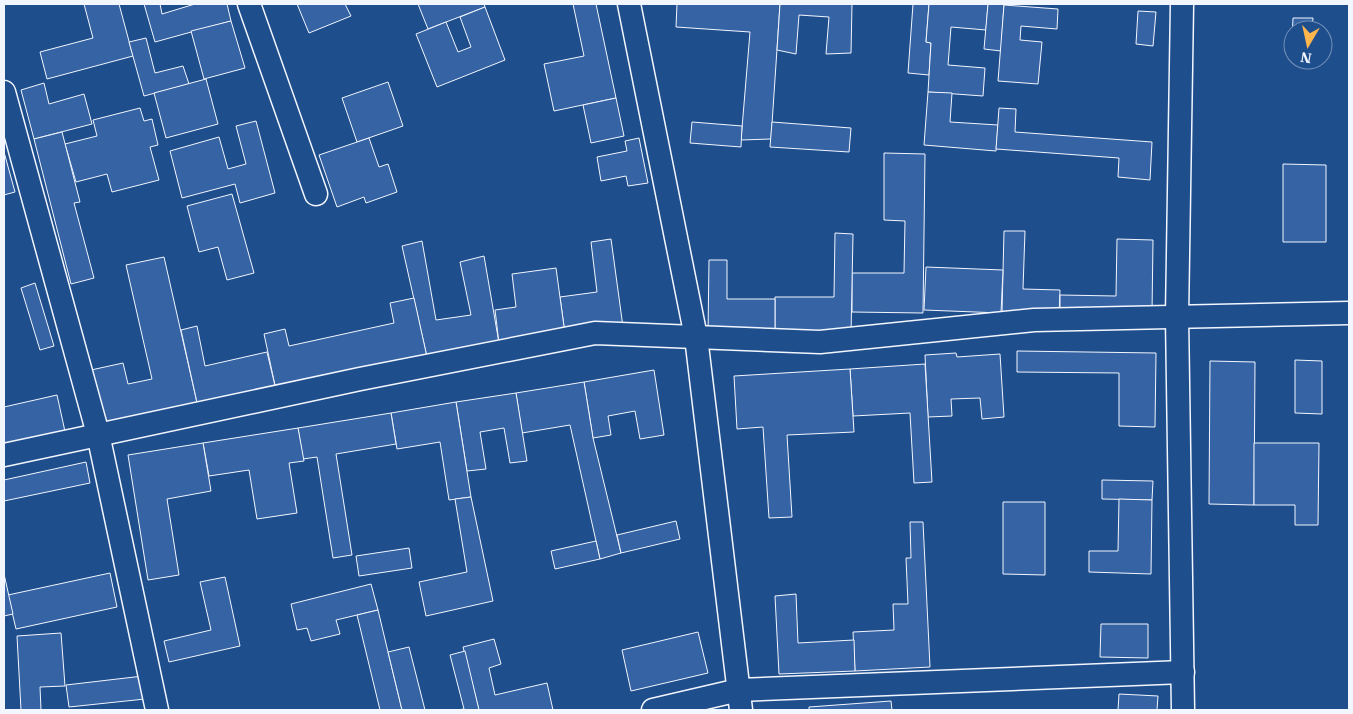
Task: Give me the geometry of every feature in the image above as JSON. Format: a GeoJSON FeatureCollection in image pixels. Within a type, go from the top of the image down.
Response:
{"type":"FeatureCollection","features":[{"type":"Feature","properties":{"kind":"street"},"geometry":{"type":"LineString","coordinates":[[250,4],[316,194]]}},
{"type":"Feature","properties":{"kind":"street"},"geometry":{"type":"LineString","coordinates":[[628,4],[696,337],[740,700]]}},
{"type":"Feature","properties":{"kind":"street"},"geometry":{"type":"LineString","coordinates":[[1182,4],[1177,317],[1183,710]]}},
{"type":"Feature","properties":{"kind":"street"},"geometry":{"type":"LineString","coordinates":[[4,92],[98,434],[157,710]]}},
{"type":"Feature","properties":{"kind":"street"},"geometry":{"type":"LineString","coordinates":[[4,454],[360,379],[595,333],[820,342],[1034,320],[1349,313]]}},
{"type":"Feature","properties":{"kind":"street"},"geometry":{"type":"LineString","coordinates":[[654,710],[740,700],[1183,672]]}},
{"type":"Feature","properties":{"kind":"building"},"geometry":{"type":"Polygon","coordinates":[[[84,4],[119,4],[133,56],[47,79],[40,52],[93,38],[84,4]]]}},
{"type":"Feature","properties":{"kind":"building"},"geometry":{"type":"Polygon","coordinates":[[[144,4],[160,4],[162,14],[195,4],[227,4],[231,21],[155,42],[144,4]]]}},
{"type":"Feature","properties":{"kind":"building"},"geometry":{"type":"Polygon","coordinates":[[[297,4],[345,4],[351,16],[309,33],[297,4]]]}},
{"type":"Feature","properties":{"kind":"building"},"geometry":{"type":"Polygon","coordinates":[[[418,4],[484,4],[485,7],[428,29],[418,4]]]}},
{"type":"Feature","properties":{"kind":"building"},"geometry":{"type":"Polygon","coordinates":[[[573,4],[596,4],[616,98],[554,111],[544,64],[584,56],[573,4]]]}},
{"type":"Feature","properties":{"kind":"building"},"geometry":{"type":"Polygon","coordinates":[[[677,4],[780,4],[771,139],[741,140],[750,32],[676,27],[677,4]]]}},
{"type":"Feature","properties":{"kind":"building"},"geometry":{"type":"Polygon","coordinates":[[[780,4],[852,4],[851,53],[826,54],[829,17],[799,15],[796,54],[777,50],[780,4]]]}},
{"type":"Feature","properties":{"kind":"building"},"geometry":{"type":"Polygon","coordinates":[[[913,4],[929,4],[926,42],[931,43],[929,75],[908,73],[913,4]]]}},
{"type":"Feature","properties":{"kind":"building"},"geometry":{"type":"Polygon","coordinates":[[[929,4],[988,4],[986,30],[951,27],[948,65],[985,68],[983,96],[928,92],[931,43],[926,42],[929,4]]]}},
{"type":"Feature","properties":{"kind":"building"},"geometry":{"type":"Polygon","coordinates":[[[988,4],[1004,4],[1001,51],[984,49],[988,4]]]}},
{"type":"Feature","properties":{"kind":"building"},"geometry":{"type":"Polygon","coordinates":[[[1004,5],[1058,9],[1057,29],[1021,26],[1020,40],[1042,42],[1038,84],[998,81],[1004,5]]]}},
{"type":"Feature","properties":{"kind":"building"},"geometry":{"type":"Polygon","coordinates":[[[485,7],[505,60],[437,87],[416,34],[446,22],[458,52],[471,47],[460,17],[485,7]]]}},
{"type":"Feature","properties":{"kind":"building"},"geometry":{"type":"Polygon","coordinates":[[[1138,11],[1156,12],[1153,46],[1136,44],[1138,11]]]}},
{"type":"Feature","properties":{"kind":"building"},"geometry":{"type":"Polygon","coordinates":[[[1293,18],[1313,18],[1313,20],[1293,20],[1293,18]]]}},
{"type":"Feature","properties":{"kind":"building"},"geometry":{"type":"Polygon","coordinates":[[[231,21],[245,68],[204,79],[191,31],[231,21]]]}},
{"type":"Feature","properties":{"kind":"building"},"geometry":{"type":"Polygon","coordinates":[[[146,38],[155,73],[183,66],[189,84],[144,96],[129,42],[146,38]]]}},
{"type":"Feature","properties":{"kind":"building"},"geometry":{"type":"Polygon","coordinates":[[[206,79],[218,124],[166,138],[154,93],[206,79]]]}},
{"type":"Feature","properties":{"kind":"building"},"geometry":{"type":"Polygon","coordinates":[[[388,82],[403,126],[357,142],[342,98],[388,82]]]}},
{"type":"Feature","properties":{"kind":"building"},"geometry":{"type":"Polygon","coordinates":[[[44,83],[49,104],[84,94],[92,124],[34,139],[21,90],[44,83]]]}},
{"type":"Feature","properties":{"kind":"building"},"geometry":{"type":"Polygon","coordinates":[[[928,92],[952,93],[950,122],[998,125],[996,151],[924,145],[928,92]]]}},
{"type":"Feature","properties":{"kind":"building"},"geometry":{"type":"Polygon","coordinates":[[[616,98],[624,136],[591,143],[583,105],[616,98]]]}},
{"type":"Feature","properties":{"kind":"building"},"geometry":{"type":"Polygon","coordinates":[[[140,108],[144,121],[152,119],[158,145],[150,147],[159,180],[112,192],[107,174],[76,182],[65,144],[97,136],[93,120],[140,108]]]}},
{"type":"Feature","properties":{"kind":"building"},"geometry":{"type":"Polygon","coordinates":[[[999,108],[1016,109],[1015,132],[1152,142],[1150,180],[1118,177],[1119,158],[996,149],[999,108]]]}},
{"type":"Feature","properties":{"kind":"building"},"geometry":{"type":"Polygon","coordinates":[[[256,121],[275,193],[240,203],[235,184],[182,198],[170,151],[219,137],[228,169],[246,164],[236,126],[256,121]]]}},
{"type":"Feature","properties":{"kind":"building"},"geometry":{"type":"Polygon","coordinates":[[[692,122],[742,126],[741,147],[690,143],[692,122]]]}},
{"type":"Feature","properties":{"kind":"building"},"geometry":{"type":"Polygon","coordinates":[[[772,122],[851,128],[849,152],[770,147],[772,122]]]}},
{"type":"Feature","properties":{"kind":"building"},"geometry":{"type":"Polygon","coordinates":[[[62,132],[80,202],[74,203],[94,278],[71,284],[34,139],[62,132]]]}},
{"type":"Feature","properties":{"kind":"building"},"geometry":{"type":"Polygon","coordinates":[[[369,138],[379,167],[388,164],[397,192],[366,203],[364,197],[337,207],[319,155],[369,138]]]}},
{"type":"Feature","properties":{"kind":"building"},"geometry":{"type":"Polygon","coordinates":[[[639,138],[648,183],[628,186],[626,176],[601,181],[597,157],[627,151],[625,141],[639,138]]]}},
{"type":"Feature","properties":{"kind":"building"},"geometry":{"type":"Polygon","coordinates":[[[4,152],[15,192],[4,195],[4,152]]]}},
{"type":"Feature","properties":{"kind":"building"},"geometry":{"type":"Polygon","coordinates":[[[884,153],[925,154],[923,313],[852,312],[852,273],[904,273],[905,221],[884,220],[884,153]]]}},
{"type":"Feature","properties":{"kind":"building"},"geometry":{"type":"Polygon","coordinates":[[[1283,164],[1326,165],[1326,242],[1283,242],[1283,164]]]}},
{"type":"Feature","properties":{"kind":"building"},"geometry":{"type":"Polygon","coordinates":[[[232,194],[254,273],[227,280],[218,247],[199,252],[187,206],[232,194]]]}},
{"type":"Feature","properties":{"kind":"building"},"geometry":{"type":"Polygon","coordinates":[[[1004,231],[1025,231],[1023,289],[1060,290],[1059,315],[1002,313],[1004,231]]]}},
{"type":"Feature","properties":{"kind":"building"},"geometry":{"type":"Polygon","coordinates":[[[835,233],[853,234],[851,335],[775,334],[775,297],[834,297],[835,233]]]}},
{"type":"Feature","properties":{"kind":"building"},"geometry":{"type":"Polygon","coordinates":[[[611,239],[623,327],[565,334],[560,297],[597,292],[591,242],[611,239]]]}},
{"type":"Feature","properties":{"kind":"building"},"geometry":{"type":"Polygon","coordinates":[[[1117,239],[1153,240],[1152,313],[1060,311],[1060,295],[1116,296],[1117,239]]]}},
{"type":"Feature","properties":{"kind":"building"},"geometry":{"type":"Polygon","coordinates":[[[422,241],[436,320],[471,315],[460,262],[484,256],[499,343],[427,357],[402,246],[422,241]]]}},
{"type":"Feature","properties":{"kind":"building"},"geometry":{"type":"Polygon","coordinates":[[[164,257],[198,407],[104,428],[91,370],[123,363],[128,384],[152,379],[126,265],[164,257]]]}},
{"type":"Feature","properties":{"kind":"building"},"geometry":{"type":"Polygon","coordinates":[[[709,260],[727,260],[727,299],[775,299],[775,334],[708,333],[709,260]]]}},
{"type":"Feature","properties":{"kind":"building"},"geometry":{"type":"Polygon","coordinates":[[[926,267],[1003,270],[1001,313],[924,310],[926,267]]]}},
{"type":"Feature","properties":{"kind":"building"},"geometry":{"type":"Polygon","coordinates":[[[556,268],[565,334],[499,343],[495,310],[516,307],[512,274],[556,268]]]}},
{"type":"Feature","properties":{"kind":"building"},"geometry":{"type":"Polygon","coordinates":[[[35,283],[54,346],[40,350],[21,288],[35,283]]]}},
{"type":"Feature","properties":{"kind":"building"},"geometry":{"type":"Polygon","coordinates":[[[414,298],[427,357],[276,390],[264,334],[285,329],[289,346],[394,323],[390,303],[414,298]]]}},
{"type":"Feature","properties":{"kind":"building"},"geometry":{"type":"Polygon","coordinates":[[[197,326],[205,366],[267,352],[276,390],[198,407],[181,330],[197,326]]]}},
{"type":"Feature","properties":{"kind":"building"},"geometry":{"type":"Polygon","coordinates":[[[1017,351],[1156,353],[1155,427],[1119,426],[1119,373],[1017,372],[1017,351]]]}},
{"type":"Feature","properties":{"kind":"building"},"geometry":{"type":"Polygon","coordinates":[[[956,353],[957,357],[1000,354],[1004,417],[982,419],[980,398],[951,399],[952,416],[928,417],[925,355],[956,353]]]}},
{"type":"Feature","properties":{"kind":"building"},"geometry":{"type":"Polygon","coordinates":[[[1295,360],[1322,361],[1322,414],[1295,413],[1295,360]]]}},
{"type":"Feature","properties":{"kind":"building"},"geometry":{"type":"Polygon","coordinates":[[[1210,361],[1255,362],[1254,505],[1209,504],[1210,361]]]}},
{"type":"Feature","properties":{"kind":"building"},"geometry":{"type":"Polygon","coordinates":[[[925,364],[932,482],[914,483],[910,413],[853,416],[850,369],[925,364]]]}},
{"type":"Feature","properties":{"kind":"building"},"geometry":{"type":"Polygon","coordinates":[[[850,369],[854,432],[787,435],[792,517],[769,518],[763,427],[737,429],[734,376],[850,369]]]}},
{"type":"Feature","properties":{"kind":"building"},"geometry":{"type":"Polygon","coordinates":[[[654,370],[664,435],[640,439],[635,411],[608,416],[611,435],[593,438],[584,382],[654,370]]]}},
{"type":"Feature","properties":{"kind":"building"},"geometry":{"type":"Polygon","coordinates":[[[584,382],[593,438],[621,553],[600,559],[570,425],[522,433],[516,393],[584,382]]]}},
{"type":"Feature","properties":{"kind":"building"},"geometry":{"type":"Polygon","coordinates":[[[516,393],[527,461],[510,463],[504,428],[480,432],[486,469],[467,471],[456,402],[516,393]]]}},
{"type":"Feature","properties":{"kind":"building"},"geometry":{"type":"Polygon","coordinates":[[[57,395],[66,436],[4,449],[4,407],[57,395]]]}},
{"type":"Feature","properties":{"kind":"building"},"geometry":{"type":"Polygon","coordinates":[[[456,402],[471,497],[449,500],[440,442],[397,449],[391,413],[456,402]]]}},
{"type":"Feature","properties":{"kind":"building"},"geometry":{"type":"Polygon","coordinates":[[[391,413],[396,444],[336,454],[352,555],[333,558],[317,457],[303,459],[298,428],[391,413]]]}},
{"type":"Feature","properties":{"kind":"building"},"geometry":{"type":"Polygon","coordinates":[[[298,428],[304,461],[289,463],[297,513],[257,519],[249,470],[209,476],[203,443],[298,428]]]}},
{"type":"Feature","properties":{"kind":"building"},"geometry":{"type":"Polygon","coordinates":[[[203,443],[211,491],[167,499],[179,575],[148,580],[128,455],[203,443]]]}},
{"type":"Feature","properties":{"kind":"building"},"geometry":{"type":"Polygon","coordinates":[[[1254,443],[1319,443],[1318,525],[1295,525],[1295,505],[1254,505],[1254,443]]]}},
{"type":"Feature","properties":{"kind":"building"},"geometry":{"type":"Polygon","coordinates":[[[86,462],[90,483],[4,501],[4,480],[86,462]]]}},
{"type":"Feature","properties":{"kind":"building"},"geometry":{"type":"Polygon","coordinates":[[[1102,480],[1153,481],[1152,500],[1102,499],[1102,480]]]}},
{"type":"Feature","properties":{"kind":"building"},"geometry":{"type":"Polygon","coordinates":[[[471,497],[493,601],[426,616],[419,582],[467,572],[455,499],[471,497]]]}},
{"type":"Feature","properties":{"kind":"building"},"geometry":{"type":"Polygon","coordinates":[[[1119,499],[1152,500],[1151,574],[1089,572],[1089,551],[1118,551],[1119,499]]]}},
{"type":"Feature","properties":{"kind":"building"},"geometry":{"type":"Polygon","coordinates":[[[1003,502],[1045,502],[1045,575],[1003,574],[1003,502]]]}},
{"type":"Feature","properties":{"kind":"building"},"geometry":{"type":"Polygon","coordinates":[[[676,521],[680,539],[621,553],[617,535],[676,521]]]}},
{"type":"Feature","properties":{"kind":"building"},"geometry":{"type":"Polygon","coordinates":[[[910,522],[923,522],[930,667],[855,671],[853,632],[894,630],[893,604],[908,604],[906,558],[911,558],[910,522]]]}},
{"type":"Feature","properties":{"kind":"building"},"geometry":{"type":"Polygon","coordinates":[[[596,541],[600,559],[555,569],[551,551],[596,541]]]}},
{"type":"Feature","properties":{"kind":"building"},"geometry":{"type":"Polygon","coordinates":[[[409,548],[412,568],[359,576],[356,556],[409,548]]]}},
{"type":"Feature","properties":{"kind":"building"},"geometry":{"type":"Polygon","coordinates":[[[110,573],[117,607],[16,629],[8,595],[110,573]]]}},
{"type":"Feature","properties":{"kind":"building"},"geometry":{"type":"Polygon","coordinates":[[[4,574],[13,614],[4,616],[4,574]]]}},
{"type":"Feature","properties":{"kind":"building"},"geometry":{"type":"Polygon","coordinates":[[[225,577],[240,646],[169,662],[164,641],[211,630],[200,582],[225,577]]]}},
{"type":"Feature","properties":{"kind":"building"},"geometry":{"type":"Polygon","coordinates":[[[371,584],[378,610],[336,620],[340,634],[311,641],[307,628],[297,630],[291,604],[371,584]]]}},
{"type":"Feature","properties":{"kind":"building"},"geometry":{"type":"Polygon","coordinates":[[[796,594],[798,643],[854,640],[855,671],[779,674],[775,596],[796,594]]]}},
{"type":"Feature","properties":{"kind":"building"},"geometry":{"type":"Polygon","coordinates":[[[378,610],[402,710],[380,710],[357,615],[378,610]]]}},
{"type":"Feature","properties":{"kind":"building"},"geometry":{"type":"Polygon","coordinates":[[[1101,624],[1148,624],[1148,658],[1100,657],[1101,624]]]}},
{"type":"Feature","properties":{"kind":"building"},"geometry":{"type":"Polygon","coordinates":[[[698,632],[708,673],[631,691],[622,650],[698,632]]]}},
{"type":"Feature","properties":{"kind":"building"},"geometry":{"type":"Polygon","coordinates":[[[61,633],[65,686],[40,687],[41,710],[21,710],[17,636],[61,633]]]}},
{"type":"Feature","properties":{"kind":"building"},"geometry":{"type":"Polygon","coordinates":[[[494,639],[501,664],[489,668],[495,695],[547,683],[553,710],[479,710],[463,647],[494,639]]]}},
{"type":"Feature","properties":{"kind":"building"},"geometry":{"type":"Polygon","coordinates":[[[409,647],[425,710],[402,710],[388,652],[409,647]]]}},
{"type":"Feature","properties":{"kind":"building"},"geometry":{"type":"Polygon","coordinates":[[[465,651],[479,710],[457,710],[464,709],[450,655],[465,651]]]}},
{"type":"Feature","properties":{"kind":"building"},"geometry":{"type":"Polygon","coordinates":[[[143,676],[145,699],[69,707],[66,685],[143,676]]]}},
{"type":"Feature","properties":{"kind":"building"},"geometry":{"type":"Polygon","coordinates":[[[1119,694],[1158,696],[1157,710],[1118,710],[1119,694]]]}},
{"type":"Feature","properties":{"kind":"building"},"geometry":{"type":"Polygon","coordinates":[[[891,701],[892,710],[809,710],[809,707],[891,701]]]}}]}
